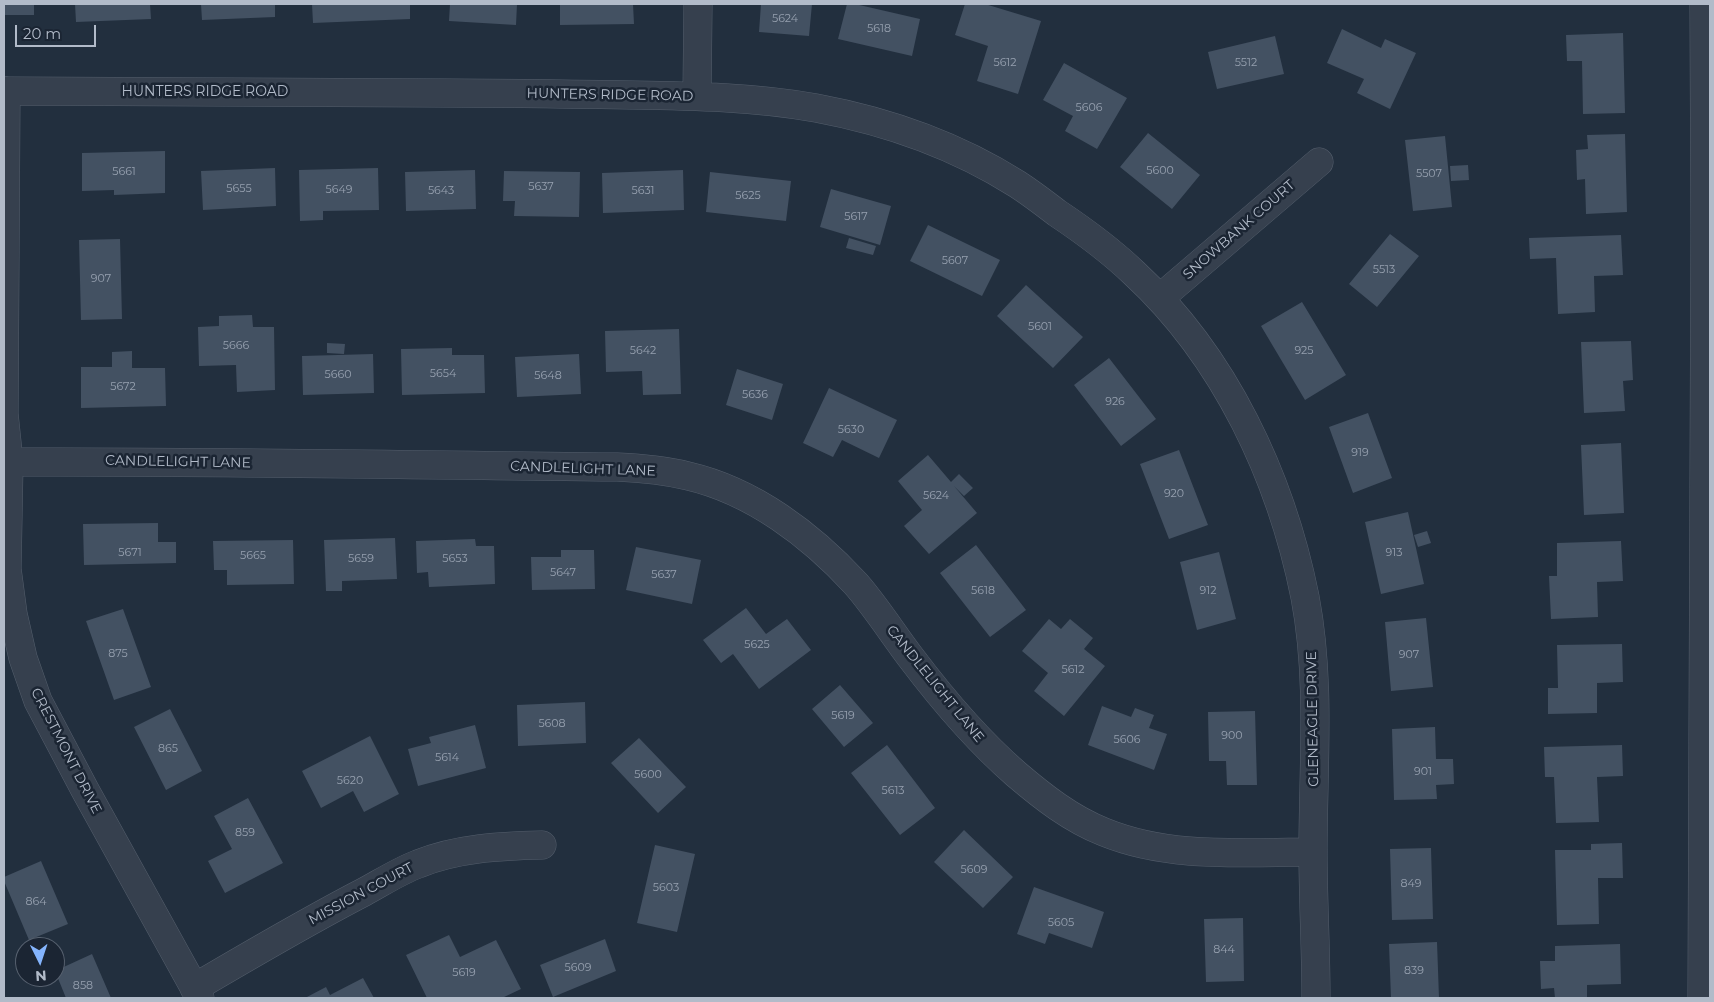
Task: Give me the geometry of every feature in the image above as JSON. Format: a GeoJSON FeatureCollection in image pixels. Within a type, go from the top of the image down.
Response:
{"type":"FeatureCollection","features":[{"type":"Feature","properties":{"kind":"street"},"geometry":{"type":"LineString","coordinates":[[697,96],[698,4]]}},
{"type":"Feature","properties":{"kind":"street"},"geometry":{"type":"LineString","coordinates":[[1702,998],[1707,853],[1704,4]]}},
{"type":"Feature","properties":{"kind":"street","name":"HUNTERS RIDGE ROAD"},"geometry":{"type":"LineString","coordinates":[[5,91],[551,93],[697,96],[762,100],[816,108],[870,120],[920,137],[969,158],[1015,183],[1094,238],[1160,298]]}},
{"type":"Feature","properties":{"kind":"street","name":"CRESTMONT DRIVE"},"geometry":{"type":"LineString","coordinates":[[5,91],[4,414],[9,462],[7,569],[12,614],[23,658],[38,701],[197,993]]}},
{"type":"Feature","properties":{"kind":"street","name":"SNOWBANK COURT"},"geometry":{"type":"LineString","coordinates":[[1160,298],[1319,162]]}},
{"type":"Feature","properties":{"kind":"street","name":"GLENEAGLE DRIVE"},"geometry":{"type":"LineString","coordinates":[[1160,298],[1193,338],[1225,385],[1252,437],[1275,490],[1291,540],[1305,599],[1313,658],[1316,729],[1313,852],[1316,998]]}},
{"type":"Feature","properties":{"kind":"street","name":"CANDLELIGHT LANE"},"geometry":{"type":"LineString","coordinates":[[9,462],[171,461],[263,464],[617,467],[649,469],[689,476],[741,494],[790,524],[826,553],[857,586],[912,660],[977,736],[1000,760],[1037,792],[1078,820],[1106,833],[1155,848],[1193,852],[1313,852]]}},
{"type":"Feature","properties":{"kind":"street","name":"MISSION COURT"},"geometry":{"type":"LineString","coordinates":[[197,993],[284,935],[418,864],[458,852],[500,846],[542,845]]}},
{"type":"Feature","properties":{"kind":"building"},"geometry":{"type":"Polygon","coordinates":[[[4,4],[34,4],[34,15],[4,15],[4,4]]]}},
{"type":"Feature","properties":{"kind":"building"},"geometry":{"type":"Polygon","coordinates":[[[75,4],[150,4],[151,19],[76,22],[75,4]]]}},
{"type":"Feature","properties":{"kind":"building"},"geometry":{"type":"Polygon","coordinates":[[[201,4],[275,4],[275,17],[202,20],[201,4]]]}},
{"type":"Feature","properties":{"kind":"building"},"geometry":{"type":"Polygon","coordinates":[[[312,4],[410,4],[410,19],[313,23],[312,4]]]}},
{"type":"Feature","properties":{"kind":"building"},"geometry":{"type":"Polygon","coordinates":[[[450,4],[517,4],[516,25],[449,21],[450,4]]]}},
{"type":"Feature","properties":{"kind":"building"},"geometry":{"type":"Polygon","coordinates":[[[560,4],[633,4],[634,24],[560,25],[560,4]]]}},
{"type":"Feature","properties":{"kind":"building"},"geometry":{"type":"Polygon","coordinates":[[[761,4],[812,4],[809,36],[759,32],[761,4]]]}},
{"type":"Feature","properties":{"kind":"building"},"geometry":{"type":"Polygon","coordinates":[[[847,4],[855,4],[920,19],[912,56],[838,39],[847,4]]]}},
{"type":"Feature","properties":{"kind":"building"},"geometry":{"type":"Polygon","coordinates":[[[965,4],[985,4],[1041,21],[1018,94],[977,81],[988,46],[955,35],[965,4]]]}},
{"type":"Feature","properties":{"kind":"building"},"geometry":{"type":"Polygon","coordinates":[[[1342,29],[1381,48],[1385,39],[1416,53],[1390,109],[1357,93],[1364,79],[1327,63],[1342,29]]]}},
{"type":"Feature","properties":{"kind":"building"},"geometry":{"type":"Polygon","coordinates":[[[1623,33],[1625,113],[1583,114],[1582,61],[1567,61],[1566,35],[1623,33]]]}},
{"type":"Feature","properties":{"kind":"building"},"geometry":{"type":"Polygon","coordinates":[[[1275,36],[1284,74],[1217,89],[1208,52],[1275,36]]]}},
{"type":"Feature","properties":{"kind":"building"},"geometry":{"type":"Polygon","coordinates":[[[1064,63],[1127,98],[1097,149],[1065,131],[1073,116],[1043,100],[1064,63]]]}},
{"type":"Feature","properties":{"kind":"building"},"geometry":{"type":"Polygon","coordinates":[[[1148,133],[1200,175],[1172,209],[1120,167],[1148,133]]]}},
{"type":"Feature","properties":{"kind":"building"},"geometry":{"type":"Polygon","coordinates":[[[1625,134],[1627,212],[1586,214],[1585,179],[1577,180],[1576,150],[1588,149],[1587,135],[1625,134]]]}},
{"type":"Feature","properties":{"kind":"building"},"geometry":{"type":"Polygon","coordinates":[[[1445,136],[1452,207],[1413,211],[1405,140],[1445,136]]]}},
{"type":"Feature","properties":{"kind":"building"},"geometry":{"type":"Polygon","coordinates":[[[165,151],[165,193],[114,195],[114,190],[82,191],[82,153],[165,151]]]}},
{"type":"Feature","properties":{"kind":"building"},"geometry":{"type":"Polygon","coordinates":[[[1468,165],[1469,180],[1451,181],[1450,166],[1468,165]]]}},
{"type":"Feature","properties":{"kind":"building"},"geometry":{"type":"Polygon","coordinates":[[[275,168],[276,206],[203,210],[201,171],[275,168]]]}},
{"type":"Feature","properties":{"kind":"building"},"geometry":{"type":"Polygon","coordinates":[[[378,168],[379,210],[323,211],[323,220],[300,221],[299,170],[378,168]]]}},
{"type":"Feature","properties":{"kind":"building"},"geometry":{"type":"Polygon","coordinates":[[[475,170],[476,209],[406,211],[405,172],[475,170]]]}},
{"type":"Feature","properties":{"kind":"building"},"geometry":{"type":"Polygon","coordinates":[[[683,170],[684,210],[603,213],[602,173],[683,170]]]}},
{"type":"Feature","properties":{"kind":"building"},"geometry":{"type":"Polygon","coordinates":[[[504,171],[580,172],[579,217],[514,216],[515,201],[503,201],[504,171]]]}},
{"type":"Feature","properties":{"kind":"building"},"geometry":{"type":"Polygon","coordinates":[[[710,172],[791,181],[786,221],[706,212],[710,172]]]}},
{"type":"Feature","properties":{"kind":"building"},"geometry":{"type":"Polygon","coordinates":[[[831,189],[891,206],[880,245],[820,227],[831,189]]]}},
{"type":"Feature","properties":{"kind":"building"},"geometry":{"type":"Polygon","coordinates":[[[928,225],[1000,260],[982,296],[910,261],[928,225]]]}},
{"type":"Feature","properties":{"kind":"building"},"geometry":{"type":"Polygon","coordinates":[[[1390,234],[1419,256],[1377,307],[1349,284],[1390,234]]]}},
{"type":"Feature","properties":{"kind":"building"},"geometry":{"type":"Polygon","coordinates":[[[1621,235],[1623,275],[1594,276],[1595,312],[1558,314],[1556,258],[1530,259],[1529,238],[1621,235]]]}},
{"type":"Feature","properties":{"kind":"building"},"geometry":{"type":"Polygon","coordinates":[[[849,238],[876,246],[873,255],[846,248],[849,238]]]}},
{"type":"Feature","properties":{"kind":"building"},"geometry":{"type":"Polygon","coordinates":[[[120,239],[122,319],[81,320],[79,240],[120,239]]]}},
{"type":"Feature","properties":{"kind":"building"},"geometry":{"type":"Polygon","coordinates":[[[1026,285],[1083,337],[1053,368],[997,316],[1026,285]]]}},
{"type":"Feature","properties":{"kind":"building"},"geometry":{"type":"Polygon","coordinates":[[[1302,302],[1346,375],[1305,400],[1261,326],[1302,302]]]}},
{"type":"Feature","properties":{"kind":"building"},"geometry":{"type":"Polygon","coordinates":[[[252,315],[253,327],[274,327],[275,390],[237,392],[236,365],[199,366],[198,327],[219,326],[219,316],[252,315]]]}},
{"type":"Feature","properties":{"kind":"building"},"geometry":{"type":"Polygon","coordinates":[[[679,329],[681,394],[643,395],[642,371],[606,372],[605,331],[679,329]]]}},
{"type":"Feature","properties":{"kind":"building"},"geometry":{"type":"Polygon","coordinates":[[[1631,341],[1633,380],[1623,381],[1625,411],[1584,413],[1581,342],[1631,341]]]}},
{"type":"Feature","properties":{"kind":"building"},"geometry":{"type":"Polygon","coordinates":[[[327,343],[345,344],[344,354],[327,353],[327,343]]]}},
{"type":"Feature","properties":{"kind":"building"},"geometry":{"type":"Polygon","coordinates":[[[452,348],[452,355],[484,355],[485,393],[402,395],[401,349],[452,348]]]}},
{"type":"Feature","properties":{"kind":"building"},"geometry":{"type":"Polygon","coordinates":[[[132,351],[132,368],[165,368],[166,406],[81,408],[81,367],[112,367],[112,352],[132,351]]]}},
{"type":"Feature","properties":{"kind":"building"},"geometry":{"type":"Polygon","coordinates":[[[373,354],[374,393],[303,395],[302,356],[373,354]]]}},
{"type":"Feature","properties":{"kind":"building"},"geometry":{"type":"Polygon","coordinates":[[[579,354],[581,394],[517,397],[515,357],[579,354]]]}},
{"type":"Feature","properties":{"kind":"building"},"geometry":{"type":"Polygon","coordinates":[[[1109,358],[1156,419],[1121,446],[1074,385],[1109,358]]]}},
{"type":"Feature","properties":{"kind":"building"},"geometry":{"type":"Polygon","coordinates":[[[737,369],[783,384],[772,420],[726,405],[737,369]]]}},
{"type":"Feature","properties":{"kind":"building"},"geometry":{"type":"Polygon","coordinates":[[[829,388],[897,420],[879,458],[842,440],[833,457],[803,443],[829,388]]]}},
{"type":"Feature","properties":{"kind":"building"},"geometry":{"type":"Polygon","coordinates":[[[1368,413],[1392,478],[1353,493],[1329,427],[1368,413]]]}},
{"type":"Feature","properties":{"kind":"building"},"geometry":{"type":"Polygon","coordinates":[[[1621,443],[1624,513],[1584,515],[1581,445],[1621,443]]]}},
{"type":"Feature","properties":{"kind":"building"},"geometry":{"type":"Polygon","coordinates":[[[1179,450],[1208,525],[1169,539],[1140,464],[1179,450]]]}},
{"type":"Feature","properties":{"kind":"building"},"geometry":{"type":"Polygon","coordinates":[[[928,455],[951,482],[959,474],[973,488],[964,496],[954,486],[977,513],[929,554],[904,526],[922,510],[898,481],[928,455]]]}},
{"type":"Feature","properties":{"kind":"building"},"geometry":{"type":"Polygon","coordinates":[[[1408,512],[1424,584],[1381,594],[1365,522],[1408,512]]]}},
{"type":"Feature","properties":{"kind":"building"},"geometry":{"type":"Polygon","coordinates":[[[158,523],[158,542],[176,542],[176,563],[84,565],[83,524],[158,523]]]}},
{"type":"Feature","properties":{"kind":"building"},"geometry":{"type":"Polygon","coordinates":[[[1427,531],[1431,543],[1418,547],[1414,535],[1427,531]]]}},
{"type":"Feature","properties":{"kind":"building"},"geometry":{"type":"Polygon","coordinates":[[[395,538],[397,579],[342,581],[342,591],[326,591],[324,540],[395,538]]]}},
{"type":"Feature","properties":{"kind":"building"},"geometry":{"type":"Polygon","coordinates":[[[475,539],[476,546],[494,546],[495,584],[429,587],[428,572],[417,573],[416,541],[475,539]]]}},
{"type":"Feature","properties":{"kind":"building"},"geometry":{"type":"Polygon","coordinates":[[[293,540],[294,584],[227,585],[227,570],[214,570],[213,541],[293,540]]]}},
{"type":"Feature","properties":{"kind":"building"},"geometry":{"type":"Polygon","coordinates":[[[1621,541],[1623,581],[1597,582],[1598,617],[1551,619],[1549,576],[1557,576],[1557,543],[1621,541]]]}},
{"type":"Feature","properties":{"kind":"building"},"geometry":{"type":"Polygon","coordinates":[[[976,545],[1026,610],[990,637],[940,573],[976,545]]]}},
{"type":"Feature","properties":{"kind":"building"},"geometry":{"type":"Polygon","coordinates":[[[636,547],[701,560],[692,604],[626,590],[636,547]]]}},
{"type":"Feature","properties":{"kind":"building"},"geometry":{"type":"Polygon","coordinates":[[[561,550],[594,550],[595,589],[532,590],[531,557],[561,557],[561,550]]]}},
{"type":"Feature","properties":{"kind":"building"},"geometry":{"type":"Polygon","coordinates":[[[1219,552],[1236,619],[1197,630],[1180,562],[1219,552]]]}},
{"type":"Feature","properties":{"kind":"building"},"geometry":{"type":"Polygon","coordinates":[[[746,608],[766,634],[787,619],[811,650],[759,689],[733,654],[721,663],[703,640],[746,608]]]}},
{"type":"Feature","properties":{"kind":"building"},"geometry":{"type":"Polygon","coordinates":[[[123,609],[151,687],[114,700],[86,621],[123,609]]]}},
{"type":"Feature","properties":{"kind":"building"},"geometry":{"type":"Polygon","coordinates":[[[1426,618],[1433,687],[1391,691],[1385,622],[1426,618]]]}},
{"type":"Feature","properties":{"kind":"building"},"geometry":{"type":"Polygon","coordinates":[[[1049,619],[1061,629],[1070,619],[1093,638],[1084,649],[1105,666],[1064,716],[1034,691],[1048,673],[1022,651],[1049,619]]]}},
{"type":"Feature","properties":{"kind":"building"},"geometry":{"type":"Polygon","coordinates":[[[1622,644],[1623,682],[1597,683],[1597,713],[1548,714],[1548,688],[1558,688],[1557,645],[1622,644]]]}},
{"type":"Feature","properties":{"kind":"building"},"geometry":{"type":"Polygon","coordinates":[[[840,685],[873,723],[844,747],[812,709],[840,685]]]}},
{"type":"Feature","properties":{"kind":"building"},"geometry":{"type":"Polygon","coordinates":[[[585,702],[586,743],[518,746],[517,705],[585,702]]]}},
{"type":"Feature","properties":{"kind":"building"},"geometry":{"type":"Polygon","coordinates":[[[1102,706],[1131,717],[1135,708],[1154,715],[1149,728],[1167,734],[1154,770],[1088,745],[1102,706]]]}},
{"type":"Feature","properties":{"kind":"building"},"geometry":{"type":"Polygon","coordinates":[[[170,709],[202,771],[166,790],[134,727],[170,709]]]}},
{"type":"Feature","properties":{"kind":"building"},"geometry":{"type":"Polygon","coordinates":[[[1255,711],[1257,785],[1227,785],[1226,761],[1209,761],[1208,712],[1255,711]]]}},
{"type":"Feature","properties":{"kind":"building"},"geometry":{"type":"Polygon","coordinates":[[[475,725],[486,768],[418,786],[408,749],[431,743],[429,737],[475,725]]]}},
{"type":"Feature","properties":{"kind":"building"},"geometry":{"type":"Polygon","coordinates":[[[1435,727],[1436,759],[1453,759],[1454,784],[1436,785],[1437,799],[1394,800],[1392,729],[1435,727]]]}},
{"type":"Feature","properties":{"kind":"building"},"geometry":{"type":"Polygon","coordinates":[[[370,736],[399,794],[364,812],[353,791],[321,808],[302,771],[370,736]]]}},
{"type":"Feature","properties":{"kind":"building"},"geometry":{"type":"Polygon","coordinates":[[[639,738],[686,787],[658,813],[611,763],[639,738]]]}},
{"type":"Feature","properties":{"kind":"building"},"geometry":{"type":"Polygon","coordinates":[[[887,745],[935,808],[900,835],[851,773],[887,745]]]}},
{"type":"Feature","properties":{"kind":"building"},"geometry":{"type":"Polygon","coordinates":[[[1622,745],[1623,776],[1597,777],[1599,822],[1556,823],[1554,777],[1545,777],[1544,747],[1622,745]]]}},
{"type":"Feature","properties":{"kind":"building"},"geometry":{"type":"Polygon","coordinates":[[[248,798],[283,863],[225,893],[208,861],[232,849],[214,816],[248,798]]]}},
{"type":"Feature","properties":{"kind":"building"},"geometry":{"type":"Polygon","coordinates":[[[964,830],[1013,877],[983,908],[934,862],[964,830]]]}},
{"type":"Feature","properties":{"kind":"building"},"geometry":{"type":"Polygon","coordinates":[[[1622,843],[1623,878],[1598,878],[1599,924],[1557,925],[1555,850],[1591,850],[1591,844],[1622,843]]]}},
{"type":"Feature","properties":{"kind":"building"},"geometry":{"type":"Polygon","coordinates":[[[655,845],[695,854],[677,932],[637,923],[655,845]]]}},
{"type":"Feature","properties":{"kind":"building"},"geometry":{"type":"Polygon","coordinates":[[[1431,848],[1433,919],[1392,920],[1390,849],[1431,848]]]}},
{"type":"Feature","properties":{"kind":"building"},"geometry":{"type":"Polygon","coordinates":[[[41,861],[68,924],[36,937],[28,937],[4,877],[41,861]]]}},
{"type":"Feature","properties":{"kind":"building"},"geometry":{"type":"Polygon","coordinates":[[[1034,887],[1104,912],[1092,948],[1049,933],[1045,944],[1017,934],[1034,887]]]}},
{"type":"Feature","properties":{"kind":"building"},"geometry":{"type":"Polygon","coordinates":[[[1243,918],[1244,981],[1206,982],[1204,919],[1243,918]]]}},
{"type":"Feature","properties":{"kind":"building"},"geometry":{"type":"Polygon","coordinates":[[[449,935],[460,957],[496,940],[521,989],[502,998],[427,998],[406,955],[449,935]]]}},
{"type":"Feature","properties":{"kind":"building"},"geometry":{"type":"Polygon","coordinates":[[[605,939],[616,971],[553,997],[540,965],[605,939]]]}},
{"type":"Feature","properties":{"kind":"building"},"geometry":{"type":"Polygon","coordinates":[[[1437,942],[1439,998],[1391,998],[1389,944],[1437,942]]]}},
{"type":"Feature","properties":{"kind":"building"},"geometry":{"type":"Polygon","coordinates":[[[1620,944],[1621,984],[1587,985],[1587,998],[1555,998],[1554,988],[1541,989],[1540,961],[1555,961],[1555,946],[1620,944]]]}},
{"type":"Feature","properties":{"kind":"building"},"geometry":{"type":"Polygon","coordinates":[[[92,954],[111,998],[66,998],[62,987],[65,987],[65,966],[92,954]]]}},
{"type":"Feature","properties":{"kind":"building"},"geometry":{"type":"Polygon","coordinates":[[[363,978],[374,998],[305,998],[326,987],[330,995],[363,978]]]}}]}
